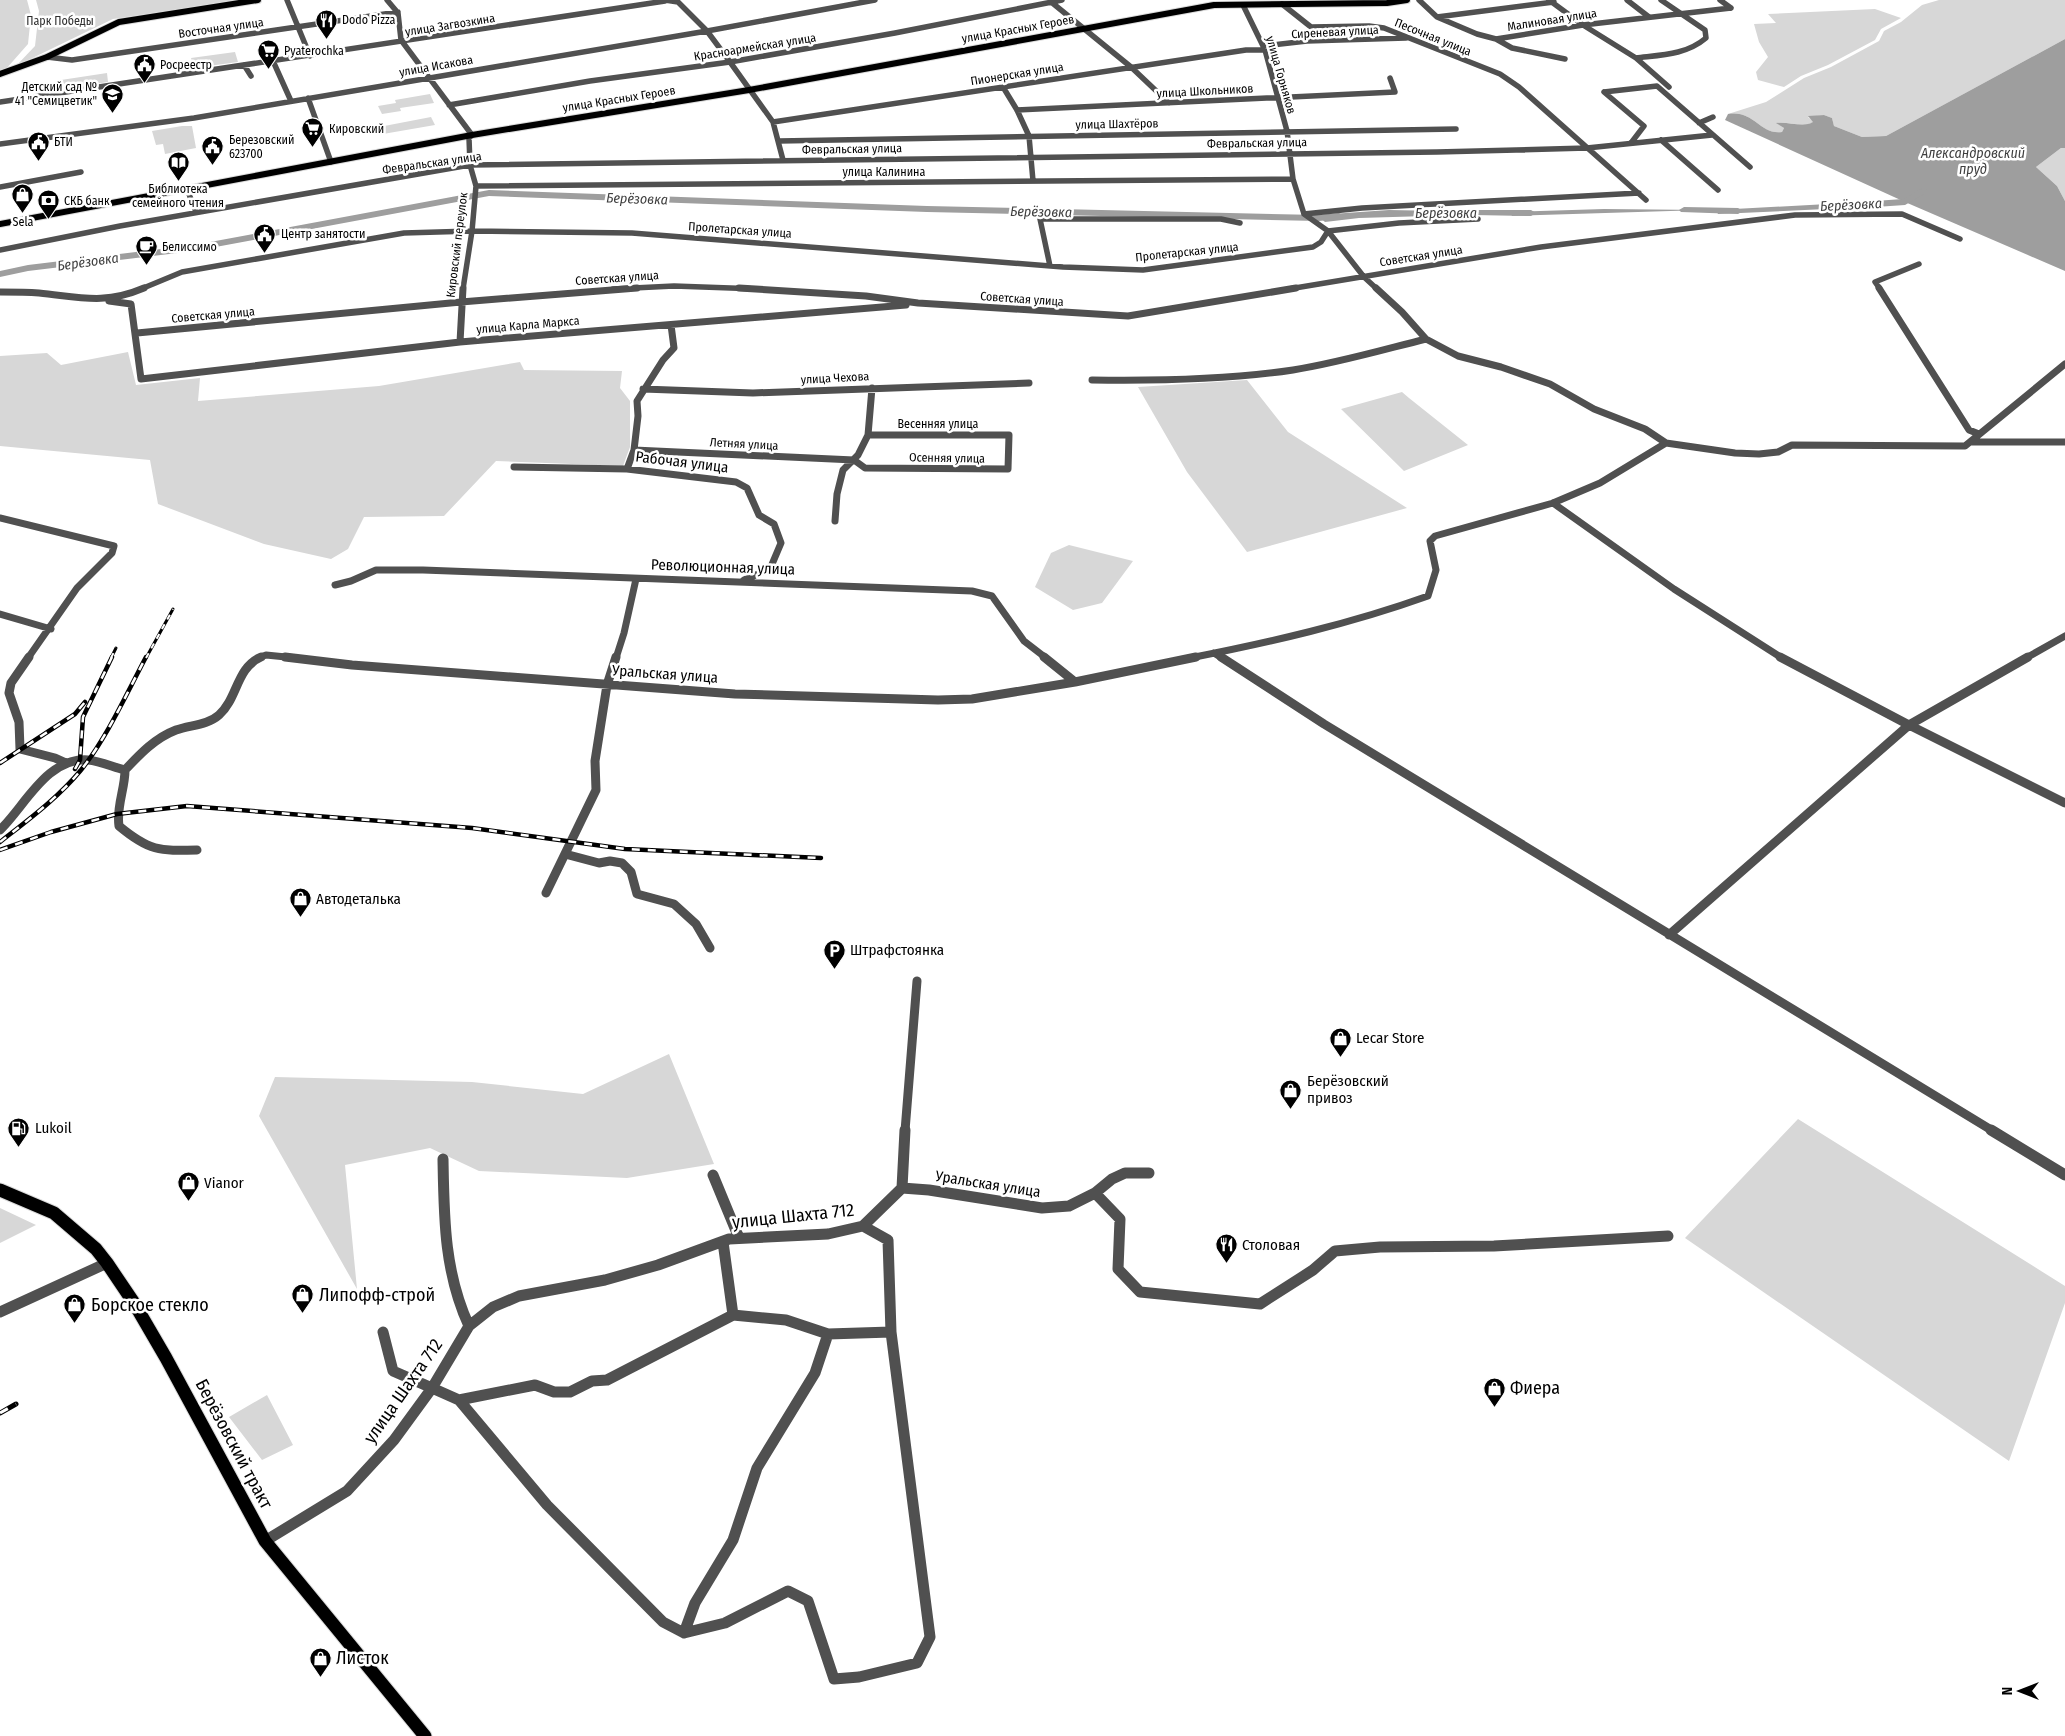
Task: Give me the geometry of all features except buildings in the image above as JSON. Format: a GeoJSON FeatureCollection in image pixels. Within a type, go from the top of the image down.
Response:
{"type":"FeatureCollection","features":[{"type":"Feature","properties":{"kind":"main road"},"geometry":{"type":"LineString","coordinates":[[0,74],[47,57],[119,22],[258,0]]}},
{"type":"Feature","properties":{"kind":"main road","name":"улица Красных Героев"},"geometry":{"type":"LineString","coordinates":[[0,224],[472,135],[749,90],[1214,5],[1368,3],[1407,0]]}},
{"type":"Feature","properties":{"kind":"main road","name":"Берёзовский тракт"},"geometry":{"type":"LineString","coordinates":[[0,1190],[54,1212],[96,1249],[107,1263],[134,1303],[166,1358],[264,1541],[425,1736]]}},
{"type":"Feature","properties":{"kind":"street"},"geometry":{"type":"LineString","coordinates":[[287,0],[310,56]]}},
{"type":"Feature","properties":{"kind":"street"},"geometry":{"type":"LineString","coordinates":[[387,0],[398,12],[401,40],[472,135]]}},
{"type":"Feature","properties":{"kind":"street"},"geometry":{"type":"LineString","coordinates":[[665,0],[678,2],[707,31],[730,62],[773,122],[780,141],[783,160]]}},
{"type":"Feature","properties":{"kind":"street","name":"улица Загвозкина"},"geometry":{"type":"LineString","coordinates":[[0,102],[404,43],[655,4],[665,0]]}},
{"type":"Feature","properties":{"kind":"street","name":"улица Исакова"},"geometry":{"type":"LineString","coordinates":[[0,144],[194,118],[707,31],[875,0]]}},
{"type":"Feature","properties":{"kind":"street","name":"Красноармейская улица"},"geometry":{"type":"LineString","coordinates":[[449,105],[590,81],[730,62],[895,33],[1062,0]]}},
{"type":"Feature","properties":{"kind":"street"},"geometry":{"type":"LineString","coordinates":[[1418,0],[1437,17],[1477,34],[1496,39],[1512,48],[1565,59]]}},
{"type":"Feature","properties":{"kind":"street"},"geometry":{"type":"LineString","coordinates":[[1627,0],[1649,17]]}},
{"type":"Feature","properties":{"kind":"street"},"geometry":{"type":"LineString","coordinates":[[1636,58],[1687,50],[1699,45],[1706,38],[1705,30],[1661,0]]}},
{"type":"Feature","properties":{"kind":"street","name":"Малиновая улица"},"geometry":{"type":"LineString","coordinates":[[1496,39],[1583,25],[1731,8],[1720,0]]}},
{"type":"Feature","properties":{"kind":"street"},"geometry":{"type":"LineString","coordinates":[[1050,1],[1131,68],[1169,103]]}},
{"type":"Feature","properties":{"kind":"street"},"geometry":{"type":"LineString","coordinates":[[1437,17],[1552,1],[1583,25],[1636,58],[1669,87]]}},
{"type":"Feature","properties":{"kind":"street","name":"улица Горняков"},"geometry":{"type":"LineString","coordinates":[[1243,4],[1244,10],[1264,48],[1287,131],[1293,179],[1304,214]]}},
{"type":"Feature","properties":{"kind":"street","name":"Песочная улица"},"geometry":{"type":"LineString","coordinates":[[1282,4],[1311,27],[1384,28],[1500,74],[1519,87],[1646,200]]}},
{"type":"Feature","properties":{"kind":"street","name":"Восточная улица"},"geometry":{"type":"LineString","coordinates":[[47,57],[72,60],[398,12]]}},
{"type":"Feature","properties":{"kind":"street","name":"Сиреневая улица"},"geometry":{"type":"LineString","coordinates":[[1264,48],[1307,41],[1407,38]]}},
{"type":"Feature","properties":{"kind":"street","name":"Пионерская улица"},"geometry":{"type":"LineString","coordinates":[[773,122],[1264,48]]}},
{"type":"Feature","properties":{"kind":"street"},"geometry":{"type":"LineString","coordinates":[[274,61],[291,101]]}},
{"type":"Feature","properties":{"kind":"street"},"geometry":{"type":"LineString","coordinates":[[244,65],[251,76]]}},
{"type":"Feature","properties":{"kind":"street","name":"улица Школьников"},"geometry":{"type":"LineString","coordinates":[[1017,110],[1395,92],[1390,78]]}},
{"type":"Feature","properties":{"kind":"street"},"geometry":{"type":"LineString","coordinates":[[1631,143],[1644,126],[1604,92],[1657,86],[1750,167]]}},
{"type":"Feature","properties":{"kind":"street"},"geometry":{"type":"LineString","coordinates":[[1003,87],[1017,110],[1029,136],[1033,181]]}},
{"type":"Feature","properties":{"kind":"street"},"geometry":{"type":"LineString","coordinates":[[308,98],[331,162]]}},
{"type":"Feature","properties":{"kind":"street"},"geometry":{"type":"LineString","coordinates":[[1699,123],[1712,117]]}},
{"type":"Feature","properties":{"kind":"street","name":"улица Шахтёров"},"geometry":{"type":"LineString","coordinates":[[780,141],[1456,128]]}},
{"type":"Feature","properties":{"kind":"street","name":"Кировский переулок"},"geometry":{"type":"LineString","coordinates":[[460,342],[461,302],[472,231],[476,186],[470,165],[469,138],[472,135]]}},
{"type":"Feature","properties":{"kind":"street","name":"Февральская улица"},"geometry":{"type":"LineString","coordinates":[[0,250],[196,212],[470,165],[1586,148],[1712,135]]}},
{"type":"Feature","properties":{"kind":"street"},"geometry":{"type":"LineString","coordinates":[[1660,140],[1718,190]]}},
{"type":"Feature","properties":{"kind":"street"},"geometry":{"type":"LineString","coordinates":[[0,187],[81,172]]}},
{"type":"Feature","properties":{"kind":"street","name":"улица Калинина"},"geometry":{"type":"LineString","coordinates":[[476,186],[1293,179]]}},
{"type":"Feature","properties":{"kind":"street"},"geometry":{"type":"LineString","coordinates":[[187,189],[196,212]]}},
{"type":"Feature","properties":{"kind":"street"},"geometry":{"type":"LineString","coordinates":[[1304,214],[1362,208],[1639,193]]}},
{"type":"Feature","properties":{"kind":"street"},"geometry":{"type":"LineString","coordinates":[[1304,214],[1328,231],[1364,277],[1402,312],[1426,339],[1458,356],[1501,367],[1550,384],[1594,409],[1645,429],[1666,443],[1735,453],[1759,454],[1778,452],[1792,445],[1953,448],[1965,446],[2065,364]]}},
{"type":"Feature","properties":{"kind":"street","name":"Советская улица"},"geometry":{"type":"LineString","coordinates":[[136,333],[461,302],[614,289],[674,286],[726,287],[866,296],[918,304],[1128,316],[1541,247],[1795,215],[1902,214],[1960,239]]}},
{"type":"Feature","properties":{"kind":"street"},"geometry":{"type":"LineString","coordinates":[[1050,266],[1040,219],[1221,220],[1240,223]]}},
{"type":"Feature","properties":{"kind":"street"},"geometry":{"type":"LineString","coordinates":[[1328,231],[1426,221],[1478,219]]}},
{"type":"Feature","properties":{"kind":"street","name":"Пролетарская улица"},"geometry":{"type":"LineString","coordinates":[[0,292],[39,293],[97,300],[134,292],[182,272],[404,232],[632,232],[1050,266],[1143,270],[1314,247],[1321,242],[1328,231]]}},
{"type":"Feature","properties":{"kind":"street"},"geometry":{"type":"LineString","coordinates":[[1919,264],[1874,282],[1969,430],[1979,434]]}},
{"type":"Feature","properties":{"kind":"street"},"geometry":{"type":"LineString","coordinates":[[97,300],[131,304],[141,379]]}},
{"type":"Feature","properties":{"kind":"street","name":"улица Карла Маркса"},"geometry":{"type":"LineString","coordinates":[[141,379],[460,342],[918,304]]}},
{"type":"Feature","properties":{"kind":"street"},"geometry":{"type":"LineString","coordinates":[[627,469],[634,450],[638,416],[636,401],[663,360],[674,348],[670,325]]}},
{"type":"Feature","properties":{"kind":"street"},"geometry":{"type":"LineString","coordinates":[[1092,380],[1133,381],[1277,372],[1426,339]]}},
{"type":"Feature","properties":{"kind":"street","name":"улица Чехова"},"geometry":{"type":"LineString","coordinates":[[643,389],[753,393],[1029,383]]}},
{"type":"Feature","properties":{"kind":"street"},"geometry":{"type":"LineString","coordinates":[[835,522],[837,494],[843,470],[858,455],[868,435],[872,388]]}},
{"type":"Feature","properties":{"kind":"street","name":"Весенняя улица"},"geometry":{"type":"LineString","coordinates":[[868,435],[1009,435]]}},
{"type":"Feature","properties":{"kind":"street","name":"Осенняя улица"},"geometry":{"type":"LineString","coordinates":[[854,460],[866,468],[1008,468],[1009,435]]}},
{"type":"Feature","properties":{"kind":"street"},"geometry":{"type":"LineString","coordinates":[[1971,442],[2065,442]]}},
{"type":"Feature","properties":{"kind":"street"},"geometry":{"type":"LineString","coordinates":[[1553,503],[1600,482],[1666,443]]}},
{"type":"Feature","properties":{"kind":"street","name":"Летняя улица"},"geometry":{"type":"LineString","coordinates":[[634,450],[854,460]]}},
{"type":"Feature","properties":{"kind":"street","name":"Рабочая улица"},"geometry":{"type":"LineString","coordinates":[[514,467],[627,469],[736,482],[747,488],[759,515],[774,524],[780,543],[770,569],[739,582]]}},
{"type":"Feature","properties":{"kind":"street"},"geometry":{"type":"LineString","coordinates":[[1553,503],[1674,589],[1768,651],[1909,725],[2065,803]]}},
{"type":"Feature","properties":{"kind":"street","name":"Уральская улица"},"geometry":{"type":"LineString","coordinates":[[125,770],[157,739],[177,729],[210,721],[221,713],[229,702],[244,669],[254,659],[266,655],[352,665],[735,694],[938,700],[972,699],[1075,682],[1270,642],[1378,614],[1428,596],[1436,570],[1430,541],[1435,536],[1553,503]]}},
{"type":"Feature","properties":{"kind":"street"},"geometry":{"type":"LineString","coordinates":[[0,518],[114,546],[112,553],[78,588],[51,629],[11,683],[9,693],[19,722],[20,750],[57,757],[66,763]]}},
{"type":"Feature","properties":{"kind":"street","name":"Революционная улица"},"geometry":{"type":"LineString","coordinates":[[334,586],[376,570],[972,591],[992,596],[1024,640],[1075,682]]}},
{"type":"Feature","properties":{"kind":"street"},"geometry":{"type":"LineString","coordinates":[[546,892],[596,790],[595,761],[607,685],[624,633],[636,578]]}},
{"type":"Feature","properties":{"kind":"street"},"geometry":{"type":"LineString","coordinates":[[0,614],[51,629]]}},
{"type":"Feature","properties":{"kind":"street"},"geometry":{"type":"LineString","coordinates":[[1669,934],[1909,725],[2065,636]]}},
{"type":"Feature","properties":{"kind":"street"},"geometry":{"type":"LineString","coordinates":[[1214,653],[1324,724],[2065,1175]]}},
{"type":"Feature","properties":{"kind":"street"},"geometry":{"type":"LineString","coordinates":[[0,830],[49,775],[66,763],[87,760],[125,770],[125,784],[117,814],[119,826],[137,841],[164,851],[197,850]]}},
{"type":"Feature","properties":{"kind":"street"},"geometry":{"type":"LineString","coordinates":[[565,854],[599,863],[610,861],[622,863],[631,872],[637,894],[674,904],[696,924],[710,948]]}},
{"type":"Feature","properties":{"kind":"street"},"geometry":{"type":"LineString","coordinates":[[863,1226],[902,1188],[917,981]]}},
{"type":"Feature","properties":{"kind":"street"},"geometry":{"type":"LineString","coordinates":[[443,1159],[447,1260],[459,1309],[469,1326]]}},
{"type":"Feature","properties":{"kind":"street","name":"Уральская улица"},"geometry":{"type":"LineString","coordinates":[[902,1188],[929,1190],[1042,1208],[1069,1206],[1095,1193],[1112,1179],[1125,1173],[1149,1173]]}},
{"type":"Feature","properties":{"kind":"street"},"geometry":{"type":"LineString","coordinates":[[713,1175],[739,1238]]}},
{"type":"Feature","properties":{"kind":"street"},"geometry":{"type":"LineString","coordinates":[[1095,1193],[1120,1219],[1118,1269],[1140,1292],[1260,1304],[1313,1270],[1335,1251],[1380,1247],[1494,1246],[1668,1236]]}},
{"type":"Feature","properties":{"kind":"street","name":"улица Шахта 712"},"geometry":{"type":"LineString","coordinates":[[264,1541],[347,1491],[394,1440],[431,1389],[469,1326],[493,1307],[519,1296],[606,1280],[658,1265],[729,1239],[828,1234],[863,1226],[888,1240],[891,1332],[930,1637],[918,1663],[859,1677],[834,1679],[808,1601],[788,1591],[725,1623],[684,1633]]}},
{"type":"Feature","properties":{"kind":"street"},"geometry":{"type":"LineString","coordinates":[[723,1242],[733,1315]]}},
{"type":"Feature","properties":{"kind":"street"},"geometry":{"type":"LineString","coordinates":[[0,1312],[107,1263]]}},
{"type":"Feature","properties":{"kind":"street"},"geometry":{"type":"LineString","coordinates":[[459,1400],[535,1385],[554,1392],[570,1392],[592,1381],[607,1380],[733,1315],[786,1320],[828,1334],[891,1332]]}},
{"type":"Feature","properties":{"kind":"street"},"geometry":{"type":"LineString","coordinates":[[383,1332],[393,1370],[431,1389],[459,1400],[547,1504],[663,1622],[684,1633],[695,1603],[733,1540],[756,1468],[815,1373],[828,1334]]}},
{"type":"Feature","properties":{"kind":"green space"},"geometry":{"type":"Polygon","coordinates":[[[0,0],[27,0],[31,15],[28,44],[6,69],[0,70],[0,0]]]}},
{"type":"Feature","properties":{"kind":"green space","name":"Парк Победы"},"geometry":{"type":"Polygon","coordinates":[[[36,0],[243,0],[113,19],[16,66],[35,46],[39,11],[36,0]]]}},
{"type":"Feature","properties":{"kind":"green space"},"geometry":{"type":"Polygon","coordinates":[[[1939,0],[2065,0],[2065,39],[1886,136],[1862,137],[1834,126],[1832,118],[1824,115],[1808,117],[1814,122],[1809,124],[1777,123],[1784,128],[1782,132],[1774,132],[1745,116],[1728,114],[1766,102],[1804,78],[1831,67],[1879,41],[1884,31],[1901,22],[1922,5],[1939,0]]]}},
{"type":"Feature","properties":{"kind":"green space"},"geometry":{"type":"Polygon","coordinates":[[[1875,9],[1901,18],[1881,29],[1875,40],[1828,65],[1801,76],[1784,87],[1758,80],[1756,72],[1768,57],[1759,42],[1754,24],[1776,23],[1768,14],[1875,9]]]}},
{"type":"Feature","properties":{"kind":"green space"},"geometry":{"type":"Polygon","coordinates":[[[235,52],[238,62],[194,68],[191,58],[235,52]]]}},
{"type":"Feature","properties":{"kind":"green space"},"geometry":{"type":"Polygon","coordinates":[[[107,73],[108,82],[62,89],[61,80],[107,73]]]}},
{"type":"Feature","properties":{"kind":"green space"},"geometry":{"type":"Polygon","coordinates":[[[430,94],[434,103],[400,108],[401,111],[382,114],[378,106],[396,103],[395,100],[430,94]]]}},
{"type":"Feature","properties":{"kind":"green space"},"geometry":{"type":"Polygon","coordinates":[[[431,117],[435,125],[383,134],[379,127],[431,117]]]}},
{"type":"Feature","properties":{"kind":"green space"},"geometry":{"type":"Polygon","coordinates":[[[192,126],[196,148],[165,154],[163,144],[156,145],[152,131],[192,126]]]}},
{"type":"Feature","properties":{"kind":"green space"},"geometry":{"type":"Polygon","coordinates":[[[2061,148],[2065,148],[2065,201],[2057,186],[2036,167],[2061,148]]]}},
{"type":"Feature","properties":{"kind":"green space"},"geometry":{"type":"Polygon","coordinates":[[[128,352],[136,385],[200,378],[198,401],[379,386],[520,362],[524,370],[622,371],[620,388],[630,401],[630,447],[623,466],[496,461],[444,516],[364,517],[348,549],[331,559],[264,544],[158,504],[150,460],[0,446],[0,356],[47,353],[61,365],[128,352]]]}},
{"type":"Feature","properties":{"kind":"green space"},"geometry":{"type":"Polygon","coordinates":[[[1247,380],[1288,432],[1407,508],[1247,552],[1187,472],[1138,387],[1247,380]]]}},
{"type":"Feature","properties":{"kind":"green space"},"geometry":{"type":"Polygon","coordinates":[[[1402,392],[1468,445],[1404,471],[1341,409],[1402,392]]]}},
{"type":"Feature","properties":{"kind":"green space"},"geometry":{"type":"Polygon","coordinates":[[[1069,545],[1133,561],[1102,603],[1073,610],[1035,587],[1051,553],[1069,545]]]}},
{"type":"Feature","properties":{"kind":"green space"},"geometry":{"type":"Polygon","coordinates":[[[669,1054],[714,1164],[627,1178],[479,1171],[430,1148],[345,1165],[357,1289],[259,1116],[275,1077],[472,1082],[583,1094],[669,1054]]]}},
{"type":"Feature","properties":{"kind":"green space"},"geometry":{"type":"Polygon","coordinates":[[[1798,1119],[2065,1286],[2065,1303],[2009,1461],[1685,1238],[1798,1119]]]}},
{"type":"Feature","properties":{"kind":"green space"},"geometry":{"type":"Polygon","coordinates":[[[0,1208],[36,1225],[0,1243],[0,1208]]]}},
{"type":"Feature","properties":{"kind":"green space"},"geometry":{"type":"Polygon","coordinates":[[[267,1395],[293,1445],[262,1460],[229,1417],[267,1395]]]}},
{"type":"Feature","properties":{"kind":"water","name":"Александровский пруд"},"geometry":{"type":"Polygon","coordinates":[[[2065,39],[2065,148],[2061,148],[2036,167],[2057,186],[2065,201],[2065,271],[1905,202],[1725,120],[1728,114],[1737,114],[1751,119],[1768,130],[1782,132],[1784,128],[1776,123],[1809,124],[1813,122],[1808,116],[1824,115],[1832,118],[1834,126],[1862,137],[1886,136],[2065,39]]]}},
{"type":"Feature","properties":{"kind":"water"},"geometry":{"type":"Polygon","coordinates":[[[1864,202],[1869,207],[1718,214],[1716,210],[1864,202]]]}},
{"type":"Feature","properties":{"kind":"water"},"geometry":{"type":"Polygon","coordinates":[[[1604,209],[1703,210],[1512,216],[1510,212],[1604,209]]]}},
{"type":"Feature","properties":{"kind":"water"},"geometry":{"type":"Polygon","coordinates":[[[1389,210],[1496,212],[1495,214],[1359,218],[1325,222],[1317,215],[1389,210]]]}},
{"type":"Feature","properties":{"kind":"waterway","name":"Берёзовка"},"geometry":{"type":"LineString","coordinates":[[1846,206],[1905,202],[1923,191]]}},
{"type":"Feature","properties":{"kind":"waterway","name":"Берёзовка"},"geometry":{"type":"LineString","coordinates":[[0,274],[28,268],[194,248],[489,193],[927,209],[1319,218],[1339,216]]}},
{"type":"Feature","properties":{"kind":"waterway","name":"Берёзовка"},"geometry":{"type":"LineString","coordinates":[[1684,210],[1738,211]]}},
{"type":"Feature","properties":{"kind":"waterway","name":"Берёзовка"},"geometry":{"type":"LineString","coordinates":[[1477,213],[1531,213]]}},
{"type":"Feature","properties":{"kind":"railway"},"geometry":{"type":"LineString","coordinates":[[146,658],[173,609]]}},
{"type":"Feature","properties":{"kind":"railway"},"geometry":{"type":"LineString","coordinates":[[111,658],[116,648]]}},
{"type":"Feature","properties":{"kind":"railway"},"geometry":{"type":"LineString","coordinates":[[75,769],[80,760],[83,717],[112,657]]}},
{"type":"Feature","properties":{"kind":"railway"},"geometry":{"type":"LineString","coordinates":[[0,842],[53,799],[81,770],[108,730],[146,657]]}},
{"type":"Feature","properties":{"kind":"railway"},"geometry":{"type":"LineString","coordinates":[[0,763],[75,714],[85,702]]}},
{"type":"Feature","properties":{"kind":"railway"},"geometry":{"type":"LineString","coordinates":[[0,850],[51,832],[117,814],[187,806],[472,828],[625,849],[821,858]]}},
{"type":"Feature","properties":{"kind":"railway"},"geometry":{"type":"LineString","coordinates":[[0,1413],[16,1404]]}},
{"type":"Feature","properties":{"kind":"place","name":"Dodo Pizza"},"geometry":{"type":"Point","coordinates":[326,39]}},
{"type":"Feature","properties":{"kind":"place","name":"Pyaterochka"},"geometry":{"type":"Point","coordinates":[268,70]}},
{"type":"Feature","properties":{"kind":"place","name":"Росреестр"},"geometry":{"type":"Point","coordinates":[144,84]}},
{"type":"Feature","properties":{"kind":"place","name":"Детский сад № 41 \"Семицветик\""},"geometry":{"type":"Point","coordinates":[113,113]}},
{"type":"Feature","properties":{"kind":"place","name":"Кировский"},"geometry":{"type":"Point","coordinates":[313,148]}},
{"type":"Feature","properties":{"kind":"place","name":"БТИ"},"geometry":{"type":"Point","coordinates":[38,161]}},
{"type":"Feature","properties":{"kind":"place","name":"Березовский 623700"},"geometry":{"type":"Point","coordinates":[213,166]}},
{"type":"Feature","properties":{"kind":"place","name":"Библиотека семейного чтения"},"geometry":{"type":"Point","coordinates":[178,181]}},
{"type":"Feature","properties":{"kind":"place","name":"Sela"},"geometry":{"type":"Point","coordinates":[23,214]}},
{"type":"Feature","properties":{"kind":"place","name":"СКБ банк"},"geometry":{"type":"Point","coordinates":[48,220]}},
{"type":"Feature","properties":{"kind":"place","name":"Центр занятости"},"geometry":{"type":"Point","coordinates":[265,253]}},
{"type":"Feature","properties":{"kind":"place","name":"Белиссимо"},"geometry":{"type":"Point","coordinates":[146,266]}},
{"type":"Feature","properties":{"kind":"place","name":"Автодеталька"},"geometry":{"type":"Point","coordinates":[300,918]}},
{"type":"Feature","properties":{"kind":"place","name":"Штрафстоянка"},"geometry":{"type":"Point","coordinates":[834,969]}},
{"type":"Feature","properties":{"kind":"place","name":"Lecar Store"},"geometry":{"type":"Point","coordinates":[1340,1057]}},
{"type":"Feature","properties":{"kind":"place","name":"Берёзовский привоз"},"geometry":{"type":"Point","coordinates":[1291,1109]}},
{"type":"Feature","properties":{"kind":"place","name":"Lukoil"},"geometry":{"type":"Point","coordinates":[19,1147]}},
{"type":"Feature","properties":{"kind":"place","name":"Vianor"},"geometry":{"type":"Point","coordinates":[188,1202]}},
{"type":"Feature","properties":{"kind":"place","name":"Столовая"},"geometry":{"type":"Point","coordinates":[1226,1264]}},
{"type":"Feature","properties":{"kind":"place","name":"Липофф-строй"},"geometry":{"type":"Point","coordinates":[303,1314]}},
{"type":"Feature","properties":{"kind":"place","name":"Борское стекло"},"geometry":{"type":"Point","coordinates":[75,1324]}},
{"type":"Feature","properties":{"kind":"place","name":"Фиера"},"geometry":{"type":"Point","coordinates":[1494,1407]}},
{"type":"Feature","properties":{"kind":"place","name":"Листок"},"geometry":{"type":"Point","coordinates":[320,1677]}}]}
